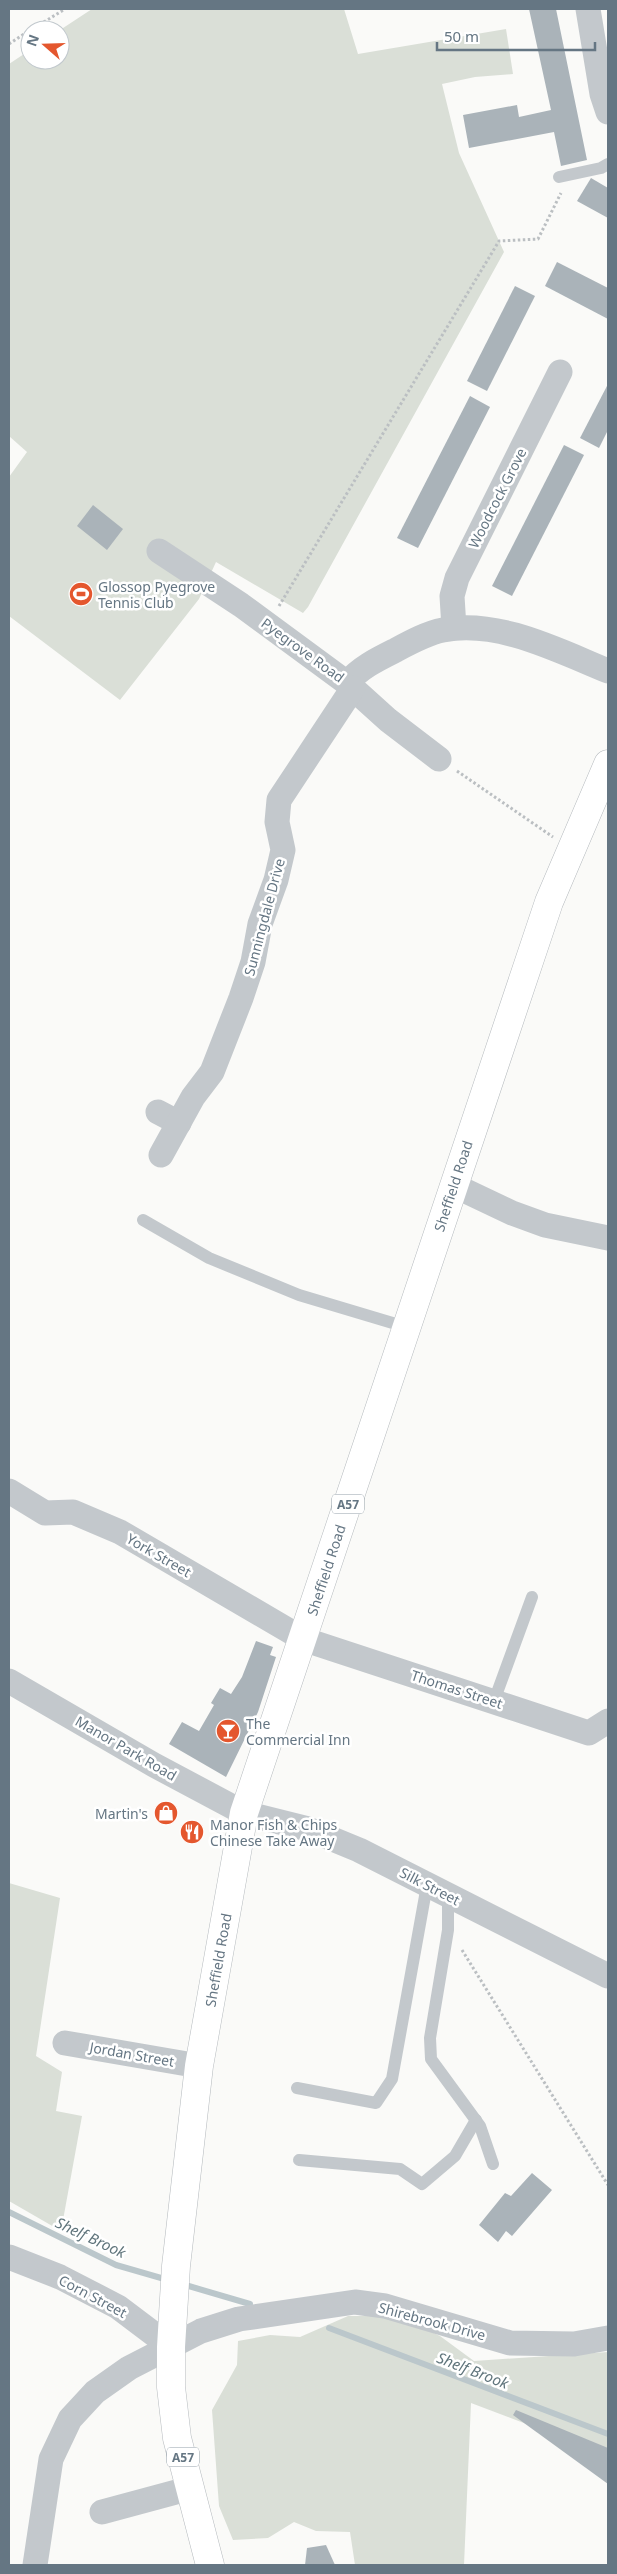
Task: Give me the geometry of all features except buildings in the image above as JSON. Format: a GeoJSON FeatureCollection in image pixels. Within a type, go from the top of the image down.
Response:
{"type":"FeatureCollection","features":[{"type":"Feature","properties":{"kind":"main road","name":"Sheffield Road"},"geometry":{"type":"LineString","coordinates":[[171,2347],[176,2266],[199,2066],[244,1813],[453,1184],[549,902],[570,848],[608,764]]}},
{"type":"Feature","properties":{"kind":"main road","name":"A57"},"geometry":{"type":"LineString","coordinates":[[171,2347],[171,2387],[177,2438],[210,2565]]}},
{"type":"Feature","properties":{"kind":"street"},"geometry":{"type":"LineString","coordinates":[[588,9],[602,94],[608,112]]}},
{"type":"Feature","properties":{"kind":"street","name":"Woodcock Grove"},"geometry":{"type":"LineString","coordinates":[[454,628],[452,596],[456,578],[560,372]]}},
{"type":"Feature","properties":{"kind":"street","name":"Pyegrove Road"},"geometry":{"type":"LineString","coordinates":[[159,551],[241,605],[350,686],[388,720],[439,759]]}},
{"type":"Feature","properties":{"kind":"street"},"geometry":{"type":"LineString","coordinates":[[350,686],[357,671],[408,643],[441,630],[454,628],[496,630],[560,649],[608,671]]}},
{"type":"Feature","properties":{"kind":"street","name":"Sunningdale Drive"},"geometry":{"type":"LineString","coordinates":[[161,1155],[169,1118],[193,1097],[212,1072],[227,1038],[253,962],[260,924],[276,880],[283,850],[277,822],[279,800],[350,686]]}},
{"type":"Feature","properties":{"kind":"street"},"geometry":{"type":"LineString","coordinates":[[453,1184],[512,1213],[545,1226],[608,1238]]}},
{"type":"Feature","properties":{"kind":"street","name":"York Street"},"geometry":{"type":"LineString","coordinates":[[9,1491],[45,1513],[73,1512],[120,1532],[303,1639]]}},
{"type":"Feature","properties":{"kind":"street","name":"Thomas Street"},"geometry":{"type":"LineString","coordinates":[[303,1639],[589,1733],[608,1721]]}},
{"type":"Feature","properties":{"kind":"street","name":"Manor Park Road"},"geometry":{"type":"LineString","coordinates":[[9,1681],[154,1765],[244,1813]]}},
{"type":"Feature","properties":{"kind":"street","name":"Silk Street"},"geometry":{"type":"LineString","coordinates":[[244,1813],[308,1829],[359,1850],[608,1976]]}},
{"type":"Feature","properties":{"kind":"street","name":"Jordan Street"},"geometry":{"type":"LineString","coordinates":[[65,2043],[199,2066]]}},
{"type":"Feature","properties":{"kind":"street","name":"Corn Street"},"geometry":{"type":"LineString","coordinates":[[9,2257],[60,2278],[118,2307],[171,2347]]}},
{"type":"Feature","properties":{"kind":"street","name":"Shirebrook Drive"},"geometry":{"type":"LineString","coordinates":[[35,2565],[51,2459],[70,2419],[95,2392],[129,2368],[201,2331],[239,2320],[356,2302],[385,2306],[510,2343],[574,2344],[608,2338]]}},
{"type":"Feature","properties":{"kind":"street"},"geometry":{"type":"LineString","coordinates":[[102,2512],[191,2488]]}},
{"type":"Feature","properties":{"kind":"lane"},"geometry":{"type":"LineString","coordinates":[[565,176],[608,164]]}},
{"type":"Feature","properties":{"kind":"lane"},"geometry":{"type":"LineString","coordinates":[[143,1220],[218,1262],[299,1294],[406,1327]]}},
{"type":"Feature","properties":{"kind":"lane"},"geometry":{"type":"LineString","coordinates":[[494,1701],[532,1597]]}},
{"type":"Feature","properties":{"kind":"lane"},"geometry":{"type":"LineString","coordinates":[[438,1890],[448,1930],[430,2038],[431,2059],[480,2126],[493,2164]]}},
{"type":"Feature","properties":{"kind":"lane"},"geometry":{"type":"LineString","coordinates":[[296,2088],[376,2103],[392,2079],[438,1890]]}},
{"type":"Feature","properties":{"kind":"lane"},"geometry":{"type":"LineString","coordinates":[[299,2160],[400,2169],[422,2184],[455,2156],[476,2120]]}},
{"type":"Feature","properties":{"kind":"path"},"geometry":{"type":"LineString","coordinates":[[47,20],[65,9]]}},
{"type":"Feature","properties":{"kind":"path"},"geometry":{"type":"LineString","coordinates":[[9,44],[20,37]]}},
{"type":"Feature","properties":{"kind":"path"},"geometry":{"type":"LineString","coordinates":[[267,625],[499,241],[538,239],[565,176]]}},
{"type":"Feature","properties":{"kind":"path"},"geometry":{"type":"LineString","coordinates":[[439,759],[570,848]]}},
{"type":"Feature","properties":{"kind":"path"},"geometry":{"type":"LineString","coordinates":[[448,1930],[608,2185]]}},
{"type":"Feature","properties":{"kind":"shaded area"},"geometry":{"type":"Polygon","coordinates":[[[92,9],[344,9],[358,54],[506,29],[513,74],[475,77],[442,84],[459,153],[504,252],[308,607],[303,613],[216,562],[199,599],[120,700],[9,616],[9,477],[27,452],[9,436],[9,64],[20,57],[20,70],[70,70],[70,23],[92,9]]]}},
{"type":"Feature","properties":{"kind":"shaded area"},"geometry":{"type":"Polygon","coordinates":[[[9,1883],[60,1898],[36,2056],[62,2072],[56,2111],[82,2116],[61,2231],[9,2201],[9,1883]]]}},
{"type":"Feature","properties":{"kind":"shaded area"},"geometry":{"type":"Polygon","coordinates":[[[348,2316],[399,2316],[440,2336],[474,2361],[608,2352],[608,2455],[471,2403],[464,2565],[355,2565],[350,2532],[316,2531],[294,2522],[268,2538],[233,2540],[219,2506],[212,2410],[237,2365],[238,2341],[270,2335],[300,2337],[348,2316]]]}},
{"type":"Feature","properties":{"kind":"waterway","name":"Shelf Brook"},"geometry":{"type":"LineString","coordinates":[[9,2212],[116,2265],[168,2280]]}},
{"type":"Feature","properties":{"kind":"waterway","name":"Shelf Brook"},"geometry":{"type":"LineString","coordinates":[[182,2284],[250,2304]]}},
{"type":"Feature","properties":{"kind":"waterway","name":"Shelf Brook"},"geometry":{"type":"LineString","coordinates":[[329,2328],[608,2434]]}},
{"type":"Feature","properties":{"kind":"place","name":"Glossop Pyegrove Tennis Club"},"geometry":{"type":"Point","coordinates":[81,594]}},
{"type":"Feature","properties":{"kind":"place","name":"The Commercial Inn"},"geometry":{"type":"Point","coordinates":[228,1731]}},
{"type":"Feature","properties":{"kind":"place","name":"Martin's"},"geometry":{"type":"Point","coordinates":[166,1813]}},
{"type":"Feature","properties":{"kind":"place","name":"Manor Fish & Chips Chinese Take Away"},"geometry":{"type":"Point","coordinates":[192,1832]}}]}
